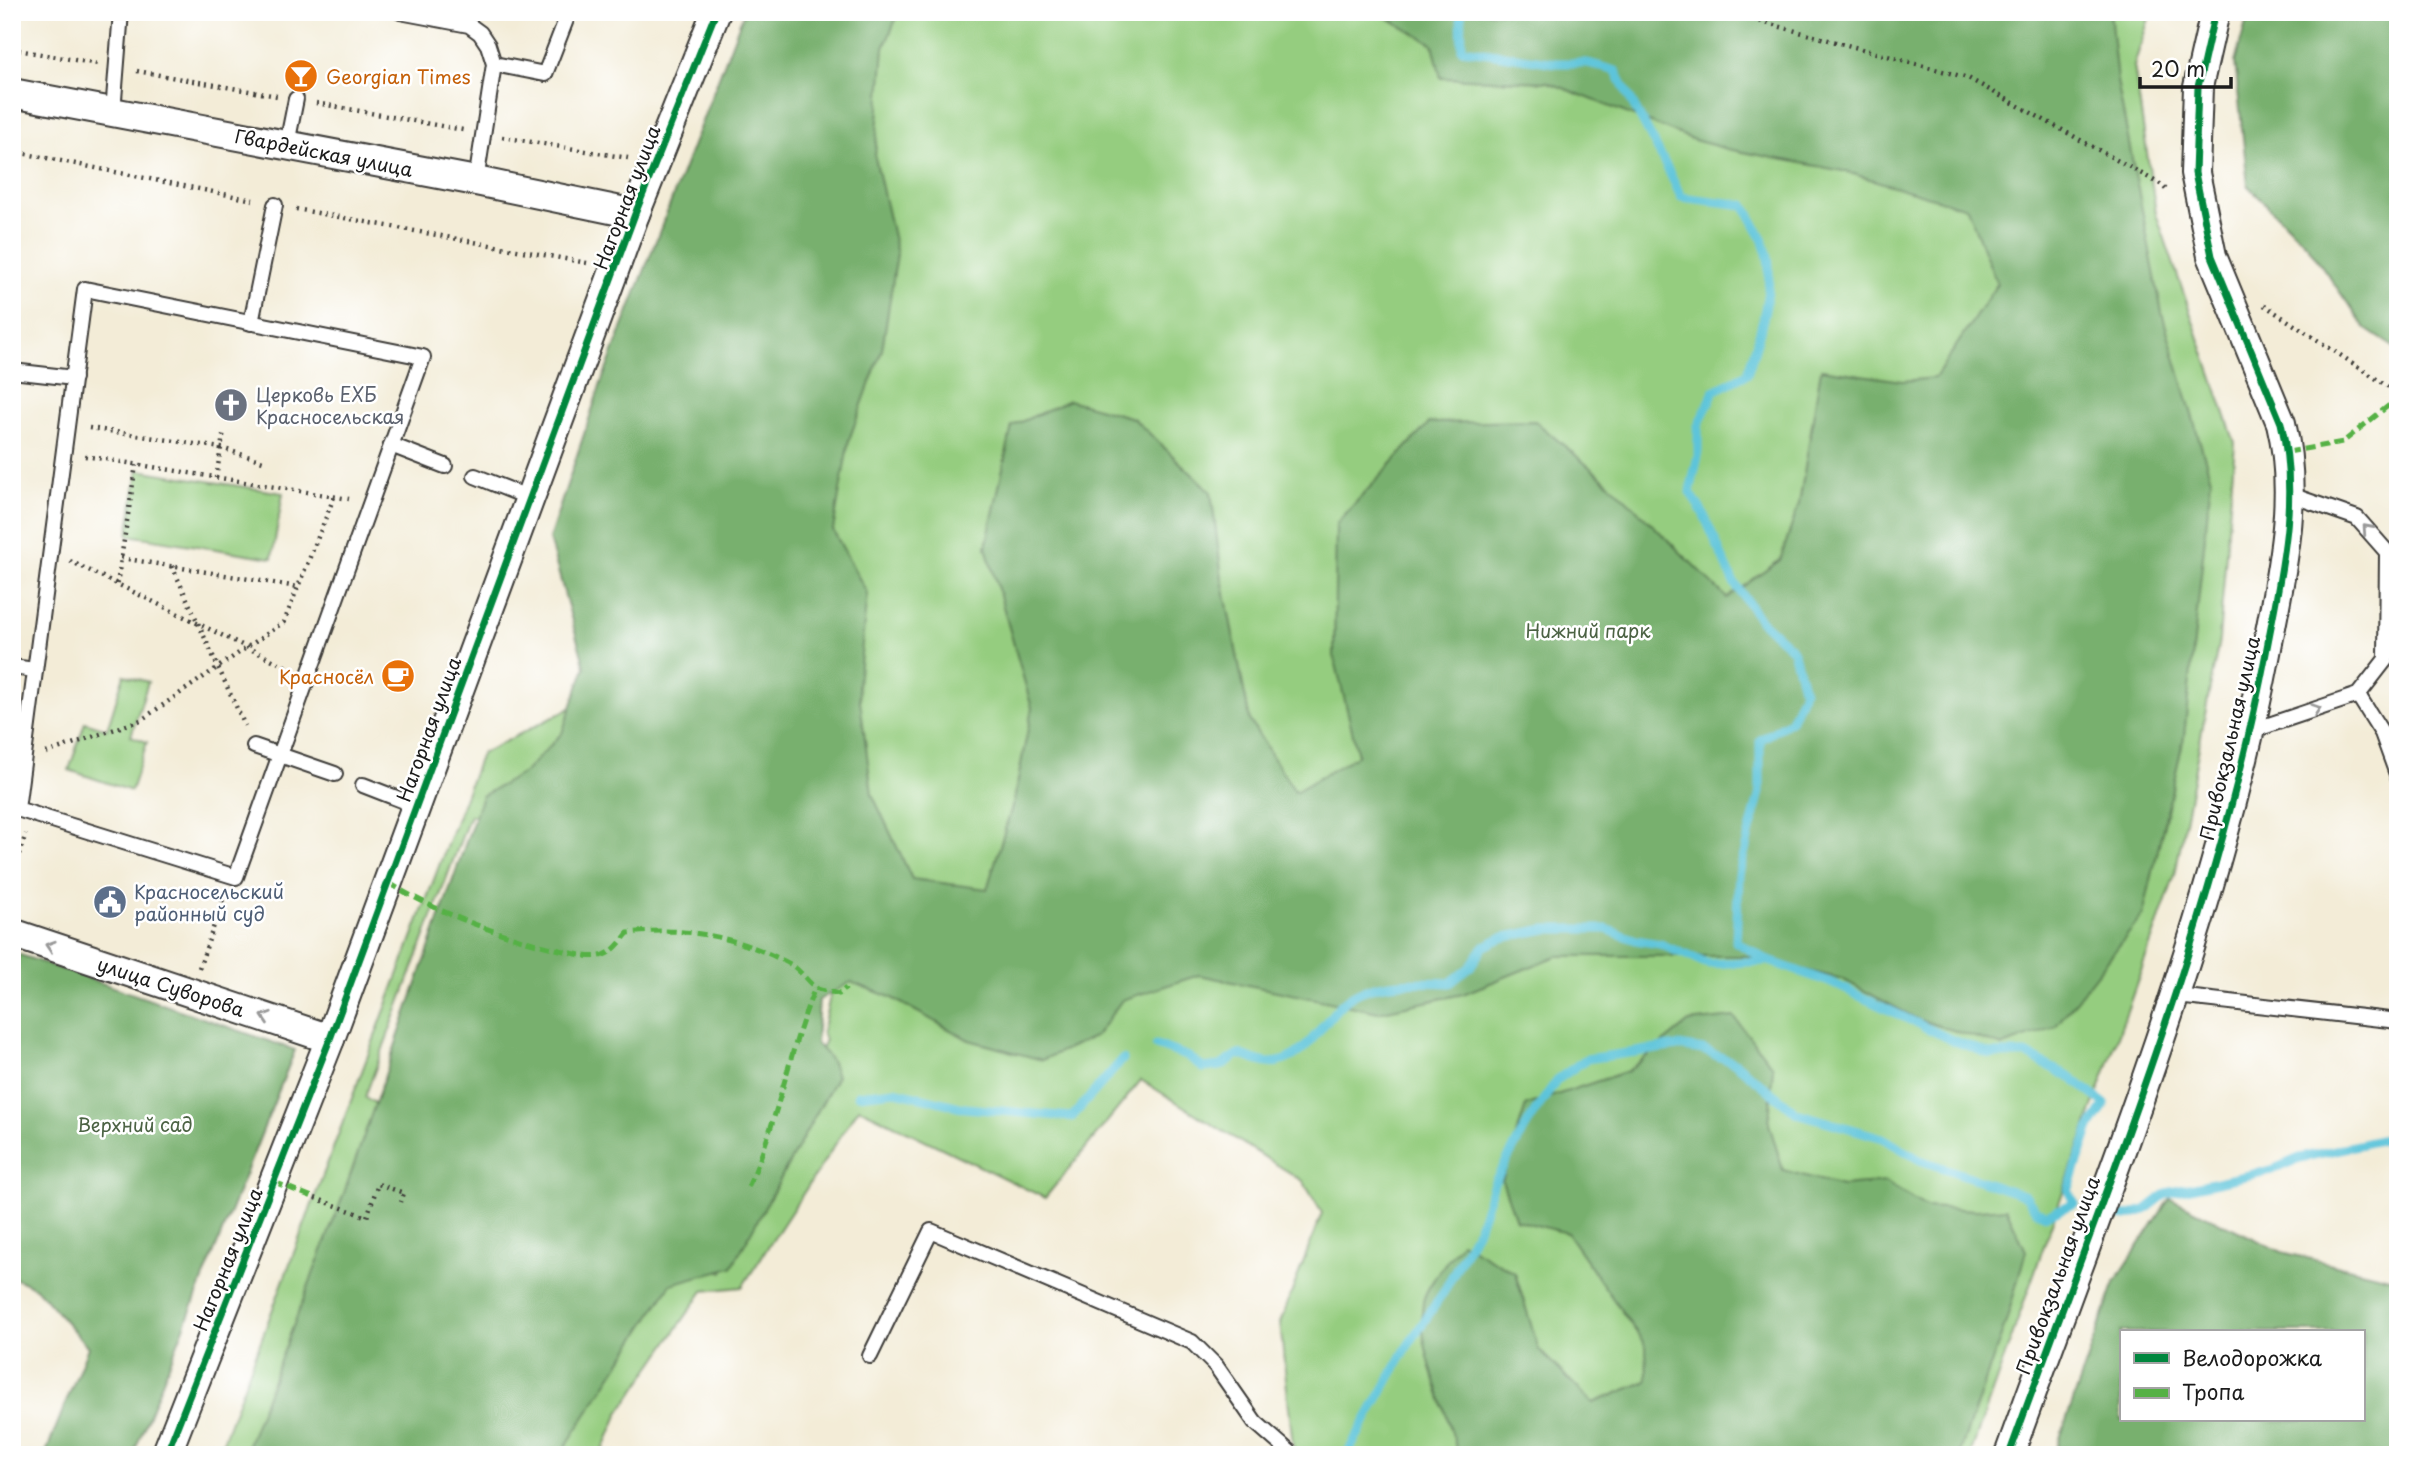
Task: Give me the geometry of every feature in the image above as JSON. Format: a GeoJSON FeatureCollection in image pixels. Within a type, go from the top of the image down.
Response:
{"type":"FeatureCollection","features":[{"type":"Feature","properties":{"kind":"street","name":"Нагорная улица"},"geometry":{"type":"LineString","coordinates":[[166,1455],[330,1040],[635,214],[716,12]]}},
{"type":"Feature","properties":{"kind":"street","name":"Привокзальная улица"},"geometry":{"type":"LineString","coordinates":[[2009,1455],[2176,996],[2204,911],[2251,731],[2278,589],[2291,495],[2288,452],[2281,423],[2212,256],[2195,173],[2199,87],[2215,12]]}},
{"type":"Feature","properties":{"kind":"street","name":"Гвардейская улица"},"geometry":{"type":"LineString","coordinates":[[12,93],[287,144],[635,214]]}},
{"type":"Feature","properties":{"kind":"street","name":"улица Суворова"},"geometry":{"type":"LineString","coordinates":[[12,933],[330,1040]]}},
{"type":"Feature","properties":{"kind":"lane"},"geometry":{"type":"LineString","coordinates":[[113,112],[121,12]]}},
{"type":"Feature","properties":{"kind":"lane"},"geometry":{"type":"LineString","coordinates":[[400,12],[469,25],[480,33],[488,45],[494,64],[475,181]]}},
{"type":"Feature","properties":{"kind":"lane"},"geometry":{"type":"LineString","coordinates":[[494,64],[545,74],[569,12]]}},
{"type":"Feature","properties":{"kind":"lane"},"geometry":{"type":"LineString","coordinates":[[287,144],[296,99]]}},
{"type":"Feature","properties":{"kind":"lane"},"geometry":{"type":"LineString","coordinates":[[251,323],[275,205]]}},
{"type":"Feature","properties":{"kind":"lane"},"geometry":{"type":"LineString","coordinates":[[85,289],[423,357],[236,877],[17,809],[74,379],[85,289]]}},
{"type":"Feature","properties":{"kind":"lane"},"geometry":{"type":"LineString","coordinates":[[12,371],[74,379]]}},
{"type":"Feature","properties":{"kind":"lane"},"geometry":{"type":"LineString","coordinates":[[391,445],[446,466]]}},
{"type":"Feature","properties":{"kind":"lane"},"geometry":{"type":"LineString","coordinates":[[475,476],[530,498]]}},
{"type":"Feature","properties":{"kind":"lane"},"geometry":{"type":"LineString","coordinates":[[2251,731],[2358,695],[2386,659],[2387,552],[2357,518],[2291,495]]}},
{"type":"Feature","properties":{"kind":"lane"},"geometry":{"type":"LineString","coordinates":[[12,667],[35,670]]}},
{"type":"Feature","properties":{"kind":"lane"},"geometry":{"type":"LineString","coordinates":[[2358,695],[2382,733],[2398,773]]}},
{"type":"Feature","properties":{"kind":"lane"},"geometry":{"type":"LineString","coordinates":[[254,746],[281,753],[335,774]]}},
{"type":"Feature","properties":{"kind":"lane"},"geometry":{"type":"LineString","coordinates":[[363,785],[417,806]]}},
{"type":"Feature","properties":{"kind":"lane"},"geometry":{"type":"LineString","coordinates":[[2176,996],[2398,1021]]}},
{"type":"Feature","properties":{"kind":"lane"},"geometry":{"type":"LineString","coordinates":[[870,1356],[931,1231],[1192,1342],[1216,1366],[1255,1422],[1293,1455]]}},
{"type":"Feature","properties":{"kind":"path"},"geometry":{"type":"LineString","coordinates":[[1726,12],[1968,78],[2162,185],[2169,195]]}},
{"type":"Feature","properties":{"kind":"path"},"geometry":{"type":"LineString","coordinates":[[12,49],[631,159]]}},
{"type":"Feature","properties":{"kind":"path"},"geometry":{"type":"LineString","coordinates":[[2259,301],[2398,393]]}},
{"type":"Feature","properties":{"kind":"path"},"geometry":{"type":"LineString","coordinates":[[68,424],[221,448],[263,461]]}},
{"type":"Feature","properties":{"kind":"path"},"geometry":{"type":"LineString","coordinates":[[216,478],[224,430]]}},
{"type":"Feature","properties":{"kind":"path"},"geometry":{"type":"LineString","coordinates":[[84,456],[350,500]]}},
{"type":"Feature","properties":{"kind":"path"},"geometry":{"type":"LineString","coordinates":[[117,584],[136,465]]}},
{"type":"Feature","properties":{"kind":"path"},"geometry":{"type":"LineString","coordinates":[[41,755],[141,720],[284,622],[334,497]]}},
{"type":"Feature","properties":{"kind":"path"},"geometry":{"type":"LineString","coordinates":[[121,558],[298,586]]}},
{"type":"Feature","properties":{"kind":"path"},"geometry":{"type":"LineString","coordinates":[[73,562],[282,665]]}},
{"type":"Feature","properties":{"kind":"path"},"geometry":{"type":"LineString","coordinates":[[172,566],[254,746]]}},
{"type":"Feature","properties":{"kind":"path"},"geometry":{"type":"LineString","coordinates":[[12,874],[33,813]]}},
{"type":"Feature","properties":{"kind":"path"},"geometry":{"type":"LineString","coordinates":[[196,978],[230,876]]}},
{"type":"Feature","properties":{"kind":"path"},"geometry":{"type":"LineString","coordinates":[[315,1198],[367,1217],[378,1184],[404,1194],[401,1202]]}},
{"type":"Feature","properties":{"kind":"green space"},"geometry":{"type":"Polygon","coordinates":[[[744,12],[899,12],[884,48],[875,157],[897,254],[882,350],[849,440],[833,530],[867,593],[858,685],[872,794],[912,879],[987,889],[1014,800],[1032,708],[986,547],[1012,426],[1069,400],[1133,418],[1211,492],[1222,578],[1250,721],[1295,792],[1358,755],[1334,656],[1336,524],[1429,423],[1535,421],[1619,492],[1727,598],[1780,560],[1799,504],[1821,369],[1902,381],[1935,378],[1997,284],[1967,208],[1843,171],[1694,140],[1548,82],[1441,78],[1433,44],[1382,15],[1342,12],[2110,12],[2117,81],[2162,313],[2211,479],[2184,737],[2143,915],[2055,1027],[2003,1046],[1917,1019],[1842,979],[1747,956],[1557,956],[1463,994],[1378,1012],[1199,975],[1122,1000],[1096,1036],[1042,1060],[969,1040],[890,997],[851,982],[819,1000],[816,1043],[831,1060],[837,1076],[732,1267],[671,1284],[560,1455],[244,1455],[344,1193],[482,796],[525,772],[562,733],[585,667],[549,539],[600,386],[744,12]]]}},
{"type":"Feature","properties":{"kind":"green space","name":"Нижний парк"},"geometry":{"type":"Polygon","coordinates":[[[774,12],[2151,12],[2134,66],[2156,213],[2235,443],[2219,640],[2175,875],[1970,1455],[1294,1455],[1280,1323],[1322,1213],[1303,1181],[1141,1080],[1045,1198],[859,1108],[742,1287],[703,1291],[619,1413],[601,1455],[218,1455],[481,754],[586,700],[774,12]],[[470,815],[365,1097],[477,1164],[685,1260],[723,1272],[767,1163],[825,1040],[822,1032],[840,952],[662,867],[470,815]]]}},
{"type":"Feature","properties":{"kind":"green space"},"geometry":{"type":"Polygon","coordinates":[[[2249,12],[2398,12],[2398,350],[2365,328],[2307,245],[2248,186],[2235,62],[2249,12]]]}},
{"type":"Feature","properties":{"kind":"green space"},"geometry":{"type":"Polygon","coordinates":[[[138,470],[283,493],[272,558],[128,535],[138,470]]]}},
{"type":"Feature","properties":{"kind":"green space"},"geometry":{"type":"Polygon","coordinates":[[[124,675],[148,682],[131,736],[147,742],[131,791],[69,770],[85,722],[107,729],[124,675]]]}},
{"type":"Feature","properties":{"kind":"green space","name":"Верхний сад"},"geometry":{"type":"Polygon","coordinates":[[[12,952],[295,1050],[133,1455],[45,1455],[88,1347],[36,1288],[12,1277],[12,952]]]}},
{"type":"Feature","properties":{"kind":"green space"},"geometry":{"type":"Polygon","coordinates":[[[1734,1017],[1773,1067],[1769,1124],[1783,1170],[1842,1186],[1885,1182],[1926,1207],[1977,1210],[2006,1208],[2026,1251],[2007,1319],[1959,1455],[1458,1455],[1428,1358],[1422,1320],[1423,1302],[1429,1288],[1461,1242],[1515,1273],[1539,1350],[1593,1403],[1647,1381],[1646,1346],[1567,1233],[1516,1220],[1502,1181],[1526,1105],[1628,1071],[1689,1022],[1734,1017]]]}},
{"type":"Feature","properties":{"kind":"green space"},"geometry":{"type":"Polygon","coordinates":[[[2170,1198],[2282,1252],[2389,1278],[2398,1277],[2398,1455],[2054,1455],[2115,1282],[2170,1198]]]}},
{"type":"Feature","properties":{"kind":"waterway"},"geometry":{"type":"LineString","coordinates":[[1347,1454],[1407,1347],[1443,1293],[1479,1226],[1494,1183],[1532,1116],[1557,1080],[1586,1059],[1678,1046],[1703,1050],[1735,1063],[1797,1113],[1883,1138],[1920,1160],[2026,1196],[2036,1211],[2046,1215],[2075,1203],[2068,1191],[2089,1130],[2105,1104],[2073,1079],[2026,1054],[1990,1054],[1952,1040],[1832,983],[1769,961],[1736,942],[1739,874],[1760,792],[1760,740],[1791,721],[1804,691],[1793,650],[1760,620],[1733,581],[1703,513],[1690,492],[1698,456],[1698,426],[1714,391],[1747,374],[1768,293],[1769,266],[1766,250],[1744,205],[1681,197],[1616,71],[1588,63],[1556,63],[1462,49],[1461,12]]}},
{"type":"Feature","properties":{"kind":"waterway"},"geometry":{"type":"LineString","coordinates":[[1156,1045],[1189,1057],[1203,1068],[1221,1066],[1238,1054],[1265,1063],[1284,1060],[1297,1054],[1336,1009],[1360,992],[1393,984],[1450,983],[1470,967],[1483,947],[1501,938],[1546,929],[1606,929],[1636,940],[1660,944],[1708,964],[1767,961]]}},
{"type":"Feature","properties":{"kind":"waterway"},"geometry":{"type":"LineString","coordinates":[[858,1095],[895,1091],[965,1108],[1072,1117],[1123,1059]]}},
{"type":"Feature","properties":{"kind":"waterway"},"geometry":{"type":"LineString","coordinates":[[2115,1215],[2127,1216],[2145,1210],[2167,1193],[2272,1170],[2300,1158],[2398,1136]]}},
{"type":"Feature","properties":{"kind":"marked path"},"geometry":{"type":"LineString","coordinates":[[2288,452],[2343,442],[2398,398]]}},
{"type":"Feature","properties":{"kind":"marked path"},"geometry":{"type":"LineString","coordinates":[[389,883],[429,905],[470,922],[512,937],[580,955],[593,957],[608,953],[628,933],[691,933],[731,940],[771,955],[794,967],[818,989],[839,994],[846,988]]}},
{"type":"Feature","properties":{"kind":"marked path"},"geometry":{"type":"LineString","coordinates":[[748,1187],[767,1138],[815,988]]}},
{"type":"Feature","properties":{"kind":"marked path"},"geometry":{"type":"LineString","coordinates":[[274,1182],[315,1198]]}},
{"type":"Feature","properties":{"kind":"cycle path"},"geometry":{"type":"LineString","coordinates":[[166,1455],[330,1039],[635,214],[716,12]]}},
{"type":"Feature","properties":{"kind":"cycle path"},"geometry":{"type":"LineString","coordinates":[[2009,1455],[2118,1158],[2186,959],[2244,756],[2282,567],[2289,481],[2281,423],[2212,256],[2195,173],[2198,87],[2215,12]]}},
{"type":"Feature","properties":{"kind":"place","name":"Georgian Times"},"geometry":{"type":"Point","coordinates":[301,76]}},
{"type":"Feature","properties":{"kind":"place","name":"Церковь ЕХБ Красносельская"},"geometry":{"type":"Point","coordinates":[231,405]}},
{"type":"Feature","properties":{"kind":"place","name":"Красносёл"},"geometry":{"type":"Point","coordinates":[398,676]}},
{"type":"Feature","properties":{"kind":"place","name":"Красносельский районный суд"},"geometry":{"type":"Point","coordinates":[110,902]}}]}
